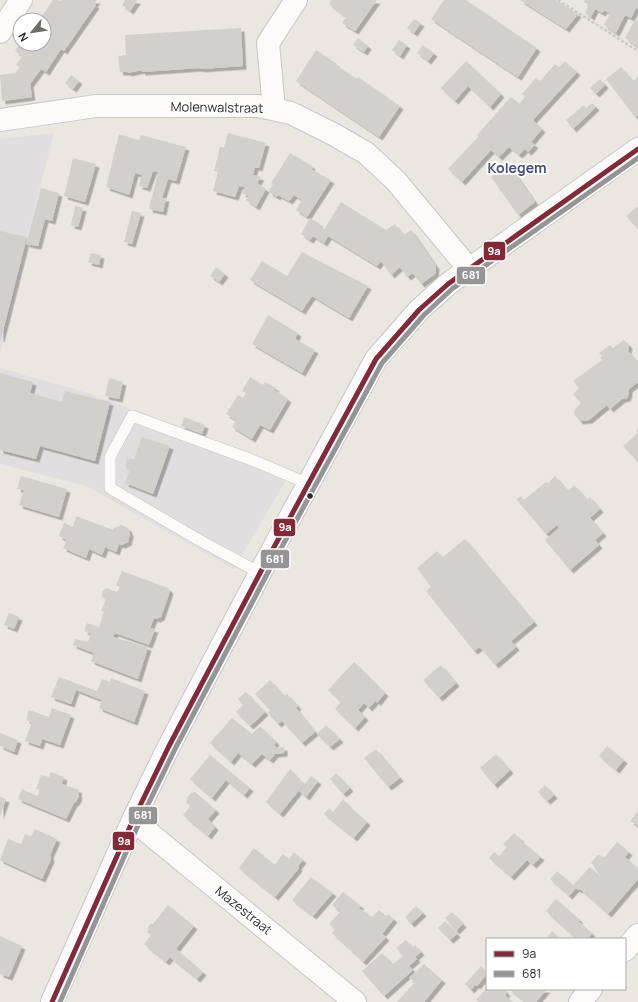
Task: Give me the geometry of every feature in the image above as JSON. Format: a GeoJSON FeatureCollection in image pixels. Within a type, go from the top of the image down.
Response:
{"type":"FeatureCollection","features":[{"type":"Feature","properties":{"kind":"street"},"geometry":{"type":"LineString","coordinates":[[0,32],[22,0]]}},
{"type":"Feature","properties":{"kind":"street"},"geometry":{"type":"LineString","coordinates":[[274,109],[268,43],[296,0]]}},
{"type":"Feature","properties":{"kind":"street","name":"Molenwalstraat"},"geometry":{"type":"LineString","coordinates":[[0,120],[96,106],[258,106],[291,113],[333,134],[366,153],[396,181],[469,269]]}},
{"type":"Feature","properties":{"kind":"street"},"geometry":{"type":"LineString","coordinates":[[52,1002],[133,820],[169,746],[260,573],[376,359],[419,310],[448,284],[638,149]]}},
{"type":"Feature","properties":{"kind":"street","name":"Mazestraat"},"geometry":{"type":"LineString","coordinates":[[133,820],[355,1002]]}},
{"type":"Feature","properties":{"kind":"street"},"geometry":{"type":"LineString","coordinates":[[626,949],[638,935]]}},
{"type":"Feature","properties":{"kind":"street"},"geometry":{"type":"LineString","coordinates":[[580,1002],[590,990]]}},
{"type":"Feature","properties":{"kind":"lane"},"geometry":{"type":"LineString","coordinates":[[260,573],[199,540],[110,488],[110,457],[132,416],[252,460],[309,484]]}},
{"type":"Feature","properties":{"kind":"path"},"geometry":{"type":"LineString","coordinates":[[558,0],[638,52]]}},
{"type":"Feature","properties":{"kind":"shaded area"},"geometry":{"type":"Polygon","coordinates":[[[54,133],[28,234],[0,353],[0,139],[54,133]]]}},
{"type":"Feature","properties":{"kind":"shaded area"},"geometry":{"type":"Polygon","coordinates":[[[0,368],[88,393],[292,470],[234,569],[86,486],[0,464],[0,368]]]}},
{"type":"Feature","properties":{"kind":"building"},"geometry":{"type":"Polygon","coordinates":[[[53,0],[97,0],[94,4],[96,5],[64,51],[61,49],[46,72],[41,69],[30,84],[32,97],[2,101],[0,75],[15,73],[20,67],[16,65],[22,56],[16,52],[52,52],[52,12],[45,12],[53,0]]]}},
{"type":"Feature","properties":{"kind":"building"},"geometry":{"type":"Polygon","coordinates":[[[125,0],[137,1],[130,11],[122,5],[125,0]]]}},
{"type":"Feature","properties":{"kind":"building"},"geometry":{"type":"Polygon","coordinates":[[[331,0],[377,0],[355,31],[342,23],[346,17],[329,4],[331,0]]]}},
{"type":"Feature","properties":{"kind":"building"},"geometry":{"type":"Polygon","coordinates":[[[444,0],[466,0],[537,48],[518,77],[431,19],[444,0]]]}},
{"type":"Feature","properties":{"kind":"building"},"geometry":{"type":"Polygon","coordinates":[[[520,0],[556,0],[578,14],[566,29],[520,0]]]}},
{"type":"Feature","properties":{"kind":"building"},"geometry":{"type":"Polygon","coordinates":[[[585,0],[638,0],[638,9],[636,8],[631,18],[625,15],[616,33],[604,25],[610,14],[604,10],[602,13],[595,9],[591,17],[585,13],[589,5],[584,2],[585,0]]]}},
{"type":"Feature","properties":{"kind":"building"},"geometry":{"type":"Polygon","coordinates":[[[414,19],[421,23],[414,33],[407,28],[414,19]]]}},
{"type":"Feature","properties":{"kind":"building"},"geometry":{"type":"Polygon","coordinates":[[[638,19],[638,47],[625,38],[635,20],[636,21],[638,19]]]}},
{"type":"Feature","properties":{"kind":"building"},"geometry":{"type":"Polygon","coordinates":[[[241,28],[243,66],[142,72],[142,70],[128,73],[120,72],[118,56],[126,55],[125,35],[241,28]]]}},
{"type":"Feature","properties":{"kind":"building"},"geometry":{"type":"Polygon","coordinates":[[[358,38],[368,46],[364,52],[353,45],[358,38]]]}},
{"type":"Feature","properties":{"kind":"building"},"geometry":{"type":"Polygon","coordinates":[[[399,40],[407,45],[400,56],[392,50],[399,40]]]}},
{"type":"Feature","properties":{"kind":"building"},"geometry":{"type":"Polygon","coordinates":[[[423,45],[434,53],[428,61],[417,53],[423,45]]]}},
{"type":"Feature","properties":{"kind":"building"},"geometry":{"type":"Polygon","coordinates":[[[316,50],[357,79],[358,77],[400,106],[379,137],[296,81],[316,50]]]}},
{"type":"Feature","properties":{"kind":"building"},"geometry":{"type":"Polygon","coordinates":[[[466,61],[501,94],[490,107],[468,86],[455,101],[441,88],[466,61]]]}},
{"type":"Feature","properties":{"kind":"building"},"geometry":{"type":"Polygon","coordinates":[[[565,61],[577,72],[533,120],[542,129],[531,142],[535,145],[528,152],[525,149],[519,155],[509,147],[499,157],[491,150],[462,182],[448,169],[478,137],[477,135],[511,97],[519,104],[525,97],[522,94],[536,78],[540,81],[555,64],[559,67],[565,61]]]}},
{"type":"Feature","properties":{"kind":"building"},"geometry":{"type":"Polygon","coordinates":[[[621,67],[633,81],[638,77],[638,115],[635,117],[606,79],[621,67]]]}},
{"type":"Feature","properties":{"kind":"building"},"geometry":{"type":"Polygon","coordinates":[[[71,75],[79,81],[73,89],[65,83],[71,75]]]}},
{"type":"Feature","properties":{"kind":"building"},"geometry":{"type":"Polygon","coordinates":[[[600,79],[605,85],[596,94],[590,88],[600,79]]]}},
{"type":"Feature","properties":{"kind":"building"},"geometry":{"type":"Polygon","coordinates":[[[592,103],[596,107],[573,129],[566,120],[584,105],[586,108],[592,103]]]}},
{"type":"Feature","properties":{"kind":"building"},"geometry":{"type":"Polygon","coordinates":[[[228,133],[266,143],[259,168],[255,167],[253,175],[261,177],[257,183],[266,189],[256,207],[246,200],[249,196],[242,193],[245,187],[239,186],[235,197],[213,191],[218,172],[214,171],[220,147],[224,147],[228,133]]]}},
{"type":"Feature","properties":{"kind":"building"},"geometry":{"type":"Polygon","coordinates":[[[119,134],[139,140],[141,135],[186,147],[176,181],[168,179],[162,198],[166,198],[163,212],[149,209],[158,172],[153,171],[147,188],[139,186],[142,175],[135,173],[129,195],[106,187],[119,134]]]}},
{"type":"Feature","properties":{"kind":"building"},"geometry":{"type":"Polygon","coordinates":[[[290,153],[312,166],[311,169],[331,180],[307,217],[296,210],[302,200],[294,195],[289,201],[278,195],[277,197],[269,192],[273,184],[271,183],[290,153]]]}},
{"type":"Feature","properties":{"kind":"building"},"geometry":{"type":"Polygon","coordinates":[[[73,158],[96,164],[85,202],[64,196],[73,158]]]}},
{"type":"Feature","properties":{"kind":"building"},"geometry":{"type":"Polygon","coordinates":[[[509,165],[535,202],[518,215],[491,177],[509,165]]]}},
{"type":"Feature","properties":{"kind":"building"},"geometry":{"type":"Polygon","coordinates":[[[41,188],[59,193],[52,221],[45,219],[38,246],[26,244],[41,188]]]}},
{"type":"Feature","properties":{"kind":"building"},"geometry":{"type":"Polygon","coordinates":[[[341,202],[386,230],[395,224],[404,235],[411,230],[436,266],[435,274],[421,284],[413,273],[407,277],[400,267],[391,275],[381,261],[377,266],[328,236],[324,243],[313,236],[310,240],[301,234],[310,218],[320,224],[319,226],[324,229],[322,233],[341,202]]]}},
{"type":"Feature","properties":{"kind":"building"},"geometry":{"type":"Polygon","coordinates":[[[75,206],[83,208],[78,227],[71,225],[75,206]]]}},
{"type":"Feature","properties":{"kind":"building"},"geometry":{"type":"Polygon","coordinates":[[[638,206],[638,229],[626,216],[638,206]]]}},
{"type":"Feature","properties":{"kind":"building"},"geometry":{"type":"Polygon","coordinates":[[[132,211],[141,213],[132,244],[124,242],[132,211]]]}},
{"type":"Feature","properties":{"kind":"building"},"geometry":{"type":"Polygon","coordinates":[[[0,231],[27,237],[1,339],[0,339],[0,231]]]}},
{"type":"Feature","properties":{"kind":"building"},"geometry":{"type":"Polygon","coordinates":[[[302,252],[368,286],[349,318],[312,296],[302,311],[250,280],[262,261],[287,276],[302,252]]]}},
{"type":"Feature","properties":{"kind":"building"},"geometry":{"type":"Polygon","coordinates":[[[91,253],[101,255],[99,265],[88,262],[91,253]]]}},
{"type":"Feature","properties":{"kind":"building"},"geometry":{"type":"Polygon","coordinates":[[[216,267],[225,274],[219,282],[210,276],[216,267]]]}},
{"type":"Feature","properties":{"kind":"building"},"geometry":{"type":"Polygon","coordinates":[[[268,315],[298,333],[295,339],[315,350],[302,373],[252,344],[268,315]]]}},
{"type":"Feature","properties":{"kind":"building"},"geometry":{"type":"Polygon","coordinates":[[[624,340],[629,345],[628,351],[635,359],[638,360],[638,382],[629,389],[627,398],[622,399],[610,409],[607,405],[589,420],[580,421],[574,414],[575,409],[581,403],[573,394],[579,388],[573,381],[602,360],[600,358],[602,356],[599,353],[610,345],[613,348],[624,340]]]}},
{"type":"Feature","properties":{"kind":"building"},"geometry":{"type":"Polygon","coordinates":[[[0,373],[33,382],[30,393],[62,402],[65,391],[110,402],[95,461],[40,446],[36,459],[0,450],[0,373]]]}},
{"type":"Feature","properties":{"kind":"building"},"geometry":{"type":"Polygon","coordinates":[[[250,377],[263,385],[265,382],[276,388],[274,391],[288,399],[270,430],[260,425],[252,439],[232,427],[236,420],[226,414],[238,395],[243,398],[246,393],[242,391],[250,377]]]}},
{"type":"Feature","properties":{"kind":"building"},"geometry":{"type":"Polygon","coordinates":[[[109,378],[123,382],[119,399],[105,396],[109,378]]]}},
{"type":"Feature","properties":{"kind":"building"},"geometry":{"type":"Polygon","coordinates":[[[184,417],[205,425],[202,434],[181,426],[184,417]]]}},
{"type":"Feature","properties":{"kind":"building"},"geometry":{"type":"Polygon","coordinates":[[[638,433],[638,462],[623,446],[638,433]]]}},
{"type":"Feature","properties":{"kind":"building"},"geometry":{"type":"Polygon","coordinates":[[[142,437],[170,446],[153,494],[125,483],[130,470],[127,469],[125,465],[127,460],[131,458],[134,459],[142,437]]]}},
{"type":"Feature","properties":{"kind":"building"},"geometry":{"type":"Polygon","coordinates":[[[21,476],[67,489],[59,517],[19,505],[24,490],[17,489],[21,476]]]}},
{"type":"Feature","properties":{"kind":"building"},"geometry":{"type":"Polygon","coordinates":[[[555,476],[568,491],[574,485],[588,500],[590,497],[600,509],[590,518],[603,533],[595,540],[599,545],[570,570],[545,540],[559,528],[557,525],[546,534],[516,499],[521,496],[524,500],[546,482],[548,483],[555,476]]]}},
{"type":"Feature","properties":{"kind":"building"},"geometry":{"type":"Polygon","coordinates":[[[76,516],[113,530],[121,525],[128,528],[130,534],[128,542],[122,545],[119,544],[116,552],[105,547],[102,555],[89,549],[86,558],[63,548],[67,540],[59,536],[64,523],[73,527],[76,516]]]}},
{"type":"Feature","properties":{"kind":"building"},"geometry":{"type":"Polygon","coordinates":[[[465,539],[534,622],[511,641],[516,647],[495,665],[480,647],[474,651],[426,591],[431,587],[417,568],[437,551],[443,557],[465,539]]]}},
{"type":"Feature","properties":{"kind":"building"},"geometry":{"type":"Polygon","coordinates":[[[122,571],[168,588],[170,591],[161,617],[157,619],[154,618],[150,628],[155,629],[149,645],[115,633],[113,637],[148,647],[138,679],[91,661],[94,653],[73,645],[75,639],[88,642],[91,634],[84,631],[87,623],[99,627],[104,612],[101,611],[106,600],[102,597],[102,592],[106,588],[117,592],[120,587],[116,585],[122,571]]]}},
{"type":"Feature","properties":{"kind":"building"},"geometry":{"type":"Polygon","coordinates":[[[9,613],[19,617],[14,629],[4,625],[9,613]]]}},
{"type":"Feature","properties":{"kind":"building"},"geometry":{"type":"Polygon","coordinates":[[[354,662],[385,693],[377,703],[376,700],[369,708],[364,703],[358,710],[365,717],[355,728],[335,709],[341,702],[328,690],[354,662]]]}},
{"type":"Feature","properties":{"kind":"building"},"geometry":{"type":"Polygon","coordinates":[[[441,665],[456,683],[439,698],[423,680],[441,665]]]}},
{"type":"Feature","properties":{"kind":"building"},"geometry":{"type":"Polygon","coordinates":[[[59,677],[97,691],[102,679],[110,682],[111,678],[145,691],[134,722],[99,708],[102,700],[76,690],[71,704],[51,697],[59,677]]]}},
{"type":"Feature","properties":{"kind":"building"},"geometry":{"type":"Polygon","coordinates":[[[270,680],[284,696],[287,694],[298,706],[296,708],[315,732],[302,743],[282,721],[278,724],[267,712],[271,711],[255,694],[270,680]]]}},
{"type":"Feature","properties":{"kind":"building"},"geometry":{"type":"Polygon","coordinates":[[[246,692],[265,712],[250,726],[236,712],[243,705],[238,699],[246,692]]]}},
{"type":"Feature","properties":{"kind":"building"},"geometry":{"type":"Polygon","coordinates":[[[52,708],[71,715],[60,745],[42,739],[40,746],[25,741],[32,722],[26,720],[29,710],[49,717],[52,708]]]}},
{"type":"Feature","properties":{"kind":"building"},"geometry":{"type":"Polygon","coordinates":[[[232,718],[252,734],[260,726],[276,742],[274,745],[277,748],[284,747],[284,753],[275,754],[270,760],[262,754],[252,764],[238,753],[231,762],[210,743],[232,718]]]}},
{"type":"Feature","properties":{"kind":"building"},"geometry":{"type":"Polygon","coordinates":[[[326,725],[340,739],[330,747],[317,734],[326,725]]]}},
{"type":"Feature","properties":{"kind":"building"},"geometry":{"type":"Polygon","coordinates":[[[0,733],[18,740],[14,752],[0,746],[0,733]]]}},
{"type":"Feature","properties":{"kind":"building"},"geometry":{"type":"Polygon","coordinates":[[[607,746],[624,760],[616,770],[599,756],[607,746]]]}},
{"type":"Feature","properties":{"kind":"building"},"geometry":{"type":"Polygon","coordinates":[[[376,749],[400,778],[388,787],[364,758],[376,749]]]}},
{"type":"Feature","properties":{"kind":"building"},"geometry":{"type":"Polygon","coordinates":[[[496,754],[510,770],[494,785],[480,768],[496,754]]]}},
{"type":"Feature","properties":{"kind":"building"},"geometry":{"type":"Polygon","coordinates":[[[210,755],[250,788],[244,795],[226,780],[212,798],[190,779],[210,755]]]}},
{"type":"Feature","properties":{"kind":"building"},"geometry":{"type":"Polygon","coordinates":[[[290,769],[304,784],[280,814],[266,802],[290,769]]]}},
{"type":"Feature","properties":{"kind":"building"},"geometry":{"type":"Polygon","coordinates":[[[51,772],[64,777],[62,784],[79,790],[79,796],[66,819],[18,799],[22,789],[37,796],[40,790],[36,789],[41,775],[49,777],[51,772]]]}},
{"type":"Feature","properties":{"kind":"building"},"geometry":{"type":"Polygon","coordinates":[[[336,773],[350,788],[343,794],[330,779],[336,773]]]}},
{"type":"Feature","properties":{"kind":"building"},"geometry":{"type":"Polygon","coordinates":[[[311,776],[318,781],[306,797],[299,791],[311,776]]]}},
{"type":"Feature","properties":{"kind":"building"},"geometry":{"type":"Polygon","coordinates":[[[545,785],[554,795],[547,801],[538,792],[545,785]]]}},
{"type":"Feature","properties":{"kind":"building"},"geometry":{"type":"Polygon","coordinates":[[[195,792],[216,810],[208,819],[215,827],[208,836],[183,815],[191,806],[186,803],[187,798],[191,793],[195,792]]]}},
{"type":"Feature","properties":{"kind":"building"},"geometry":{"type":"Polygon","coordinates":[[[0,797],[6,799],[0,816],[0,797]]]}},
{"type":"Feature","properties":{"kind":"building"},"geometry":{"type":"Polygon","coordinates":[[[343,799],[367,822],[354,838],[324,814],[329,808],[333,812],[343,799]]]}},
{"type":"Feature","properties":{"kind":"building"},"geometry":{"type":"Polygon","coordinates":[[[638,811],[638,826],[630,821],[638,811]]]}},
{"type":"Feature","properties":{"kind":"building"},"geometry":{"type":"Polygon","coordinates":[[[35,829],[57,839],[50,855],[51,859],[42,879],[0,860],[8,839],[21,844],[25,834],[31,836],[35,829]]]}},
{"type":"Feature","properties":{"kind":"building"},"geometry":{"type":"Polygon","coordinates":[[[514,833],[521,839],[520,840],[541,857],[533,865],[527,860],[511,877],[489,858],[494,852],[499,856],[507,847],[503,844],[514,833]]]}},
{"type":"Feature","properties":{"kind":"building"},"geometry":{"type":"Polygon","coordinates":[[[617,842],[629,852],[625,857],[638,868],[638,879],[608,914],[580,889],[579,890],[576,888],[569,896],[550,879],[557,871],[573,885],[590,867],[600,876],[601,875],[591,863],[598,854],[604,858],[617,842]]]}},
{"type":"Feature","properties":{"kind":"building"},"geometry":{"type":"Polygon","coordinates":[[[254,848],[275,865],[283,854],[289,859],[294,852],[303,860],[298,866],[299,868],[275,897],[239,868],[254,848]]]}},
{"type":"Feature","properties":{"kind":"building"},"geometry":{"type":"Polygon","coordinates":[[[311,877],[333,893],[313,916],[292,900],[311,877]]]}},
{"type":"Feature","properties":{"kind":"building"},"geometry":{"type":"Polygon","coordinates":[[[343,892],[361,906],[359,908],[372,917],[379,910],[386,916],[388,914],[394,919],[382,934],[386,937],[363,962],[332,933],[335,929],[329,924],[340,912],[332,905],[343,892]]]}},
{"type":"Feature","properties":{"kind":"building"},"geometry":{"type":"Polygon","coordinates":[[[556,899],[580,920],[578,921],[592,933],[589,938],[575,938],[546,911],[556,899]]]}},
{"type":"Feature","properties":{"kind":"building"},"geometry":{"type":"Polygon","coordinates":[[[168,905],[194,926],[176,949],[203,972],[197,979],[170,957],[166,962],[144,944],[151,935],[147,932],[148,927],[150,924],[153,924],[168,905]]]}},
{"type":"Feature","properties":{"kind":"building"},"geometry":{"type":"Polygon","coordinates":[[[416,906],[423,913],[411,924],[405,917],[416,906]]]}},
{"type":"Feature","properties":{"kind":"building"},"geometry":{"type":"Polygon","coordinates":[[[452,912],[463,924],[456,931],[445,918],[452,912]]]}},
{"type":"Feature","properties":{"kind":"building"},"geometry":{"type":"Polygon","coordinates":[[[445,921],[457,934],[450,940],[438,928],[445,921]]]}},
{"type":"Feature","properties":{"kind":"building"},"geometry":{"type":"Polygon","coordinates":[[[552,931],[560,938],[547,938],[552,931]]]}},
{"type":"Feature","properties":{"kind":"building"},"geometry":{"type":"Polygon","coordinates":[[[0,936],[22,946],[9,977],[0,974],[0,936]]]}},
{"type":"Feature","properties":{"kind":"building"},"geometry":{"type":"Polygon","coordinates":[[[406,940],[412,948],[415,945],[421,952],[415,957],[417,959],[409,966],[413,970],[384,996],[362,971],[382,953],[393,964],[403,956],[396,948],[406,940]]]}},
{"type":"Feature","properties":{"kind":"building"},"geometry":{"type":"Polygon","coordinates":[[[424,964],[442,980],[424,1002],[397,1002],[415,982],[409,978],[424,964]]]}},
{"type":"Feature","properties":{"kind":"building"},"geometry":{"type":"Polygon","coordinates":[[[481,966],[486,970],[486,975],[477,986],[475,985],[471,990],[465,984],[481,966]]]}},
{"type":"Feature","properties":{"kind":"building"},"geometry":{"type":"Polygon","coordinates":[[[486,989],[504,990],[507,993],[505,995],[512,1002],[479,1002],[476,1000],[486,989]]]}},
{"type":"Feature","properties":{"kind":"building"},"geometry":{"type":"Polygon","coordinates":[[[510,990],[546,990],[536,1002],[525,1002],[510,990]]]}},
{"type":"Feature","properties":{"kind":"transit line","name":"9a"},"geometry":{"type":"LineString","coordinates":[[52,1002],[133,820],[169,746],[260,573],[376,359],[419,310],[448,284],[638,149]]}},
{"type":"Feature","properties":{"kind":"transit line","name":"681"},"geometry":{"type":"LineString","coordinates":[[60,1002],[139,823],[175,749],[266,576],[382,363],[424,315],[452,289],[638,158]]}},
{"type":"Feature","properties":{"kind":"district","name":"Kolegem"},"geometry":{"type":"Point","coordinates":[517,167]}}]}
